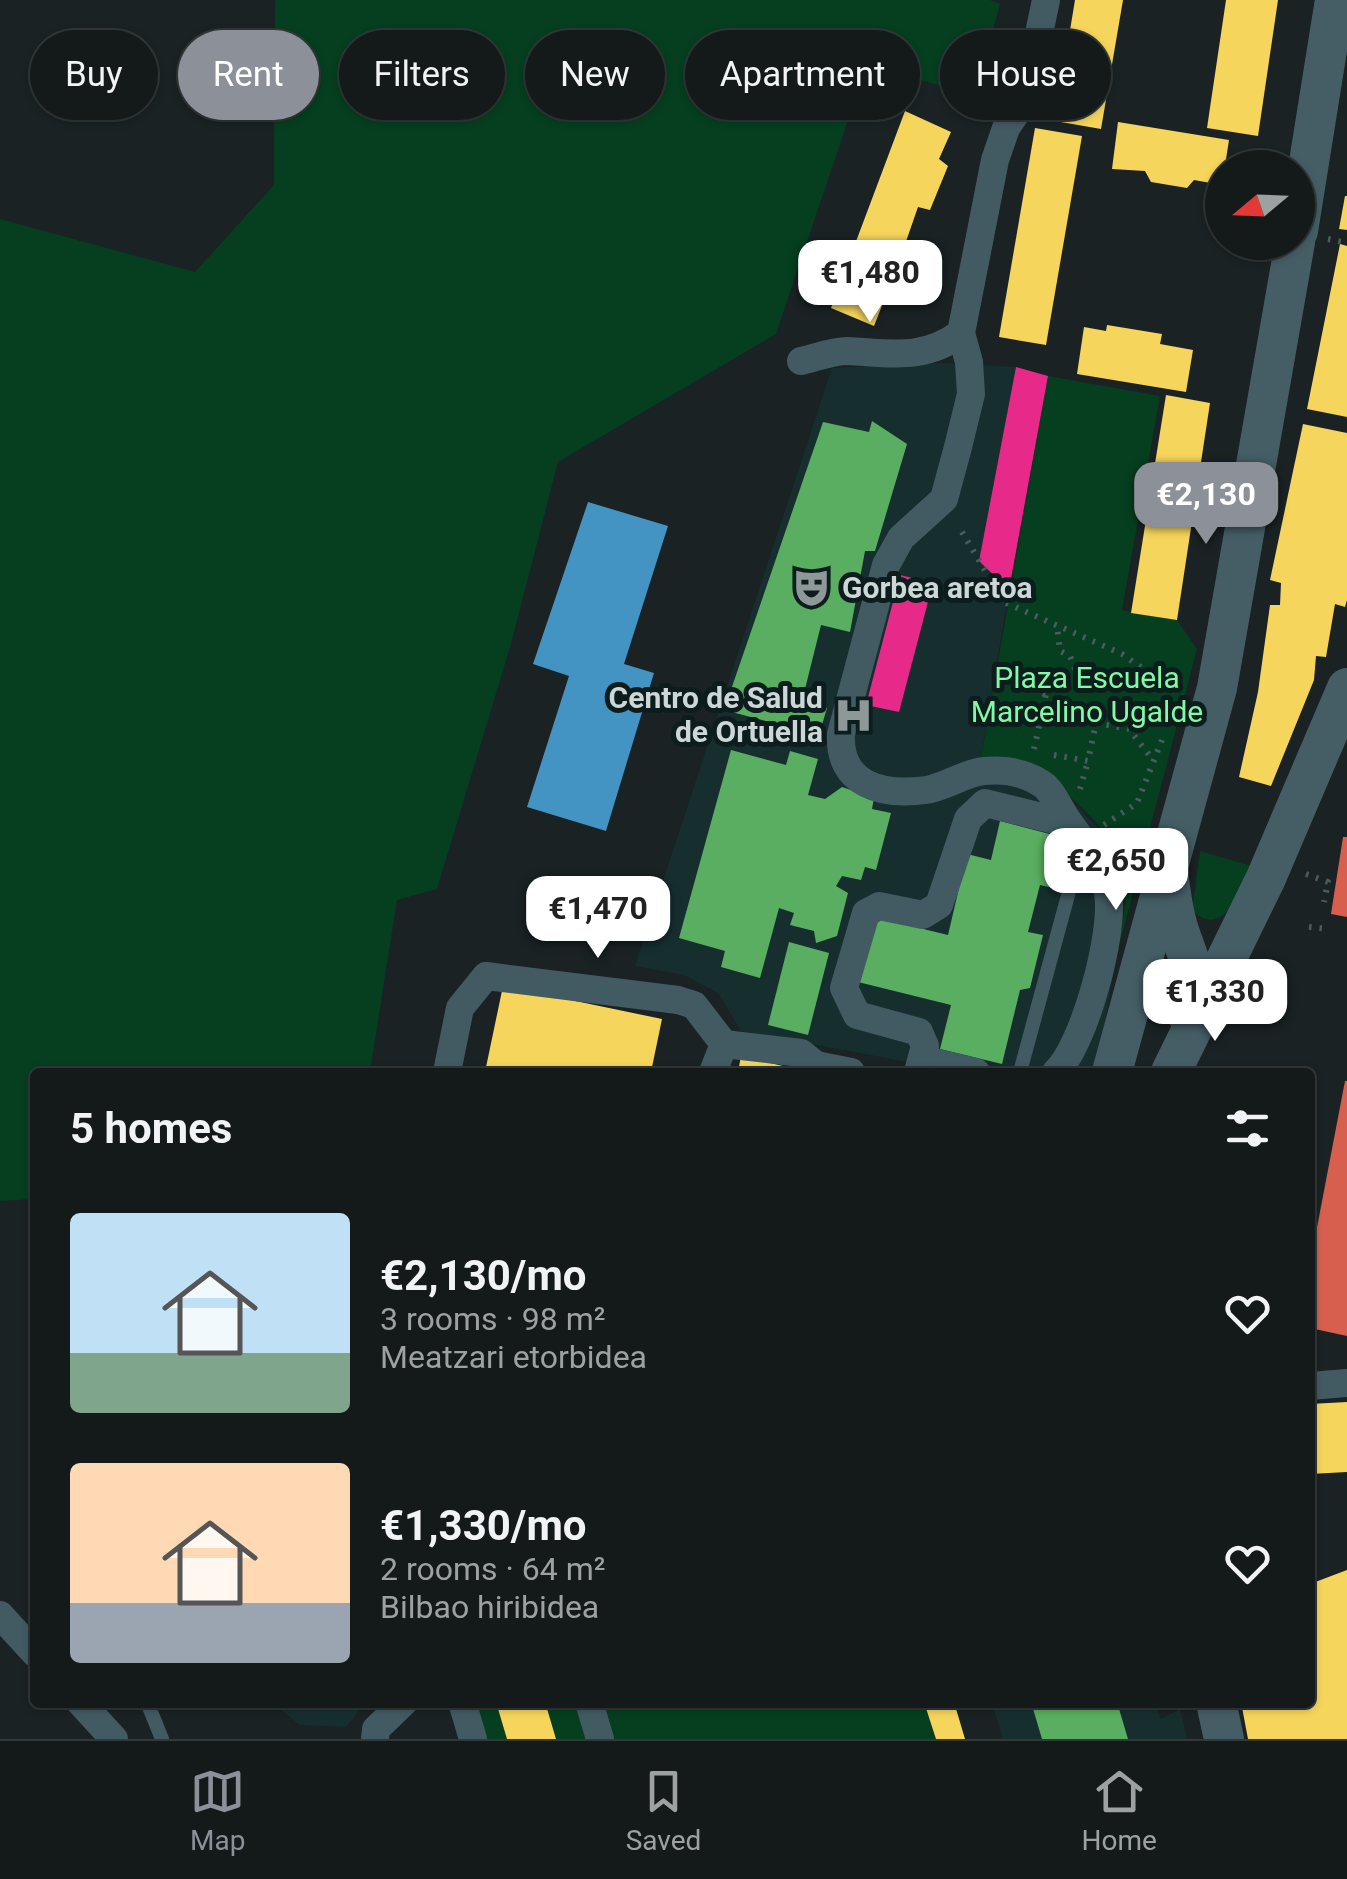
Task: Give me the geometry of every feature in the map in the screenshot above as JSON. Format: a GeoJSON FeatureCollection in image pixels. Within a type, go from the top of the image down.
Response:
{"type":"FeatureCollection","features":[{"type":"Feature","properties":{"kind":"street"},"geometry":{"type":"LineString","coordinates":[[1046,0],[1025,100],[1006,128],[995,160],[960,333],[969,362],[970,394],[944,499],[901,538],[886,566],[841,734],[840,756],[848,773],[862,782],[894,790],[924,790],[978,772],[1011,770],[1044,785],[1076,831],[1109,896],[1106,934],[1114,981],[1112,1068]]}},
{"type":"Feature","properties":{"kind":"street"},"geometry":{"type":"LineString","coordinates":[[1311,150],[1335,0]]}},
{"type":"Feature","properties":{"kind":"street"},"geometry":{"type":"LineString","coordinates":[[1060,1068],[1072,1055],[1114,981],[1166,864],[1217,688],[1292,260]]}},
{"type":"Feature","properties":{"kind":"street"},"geometry":{"type":"LineString","coordinates":[[801,362],[844,351],[881,356],[939,350],[960,333]]}},
{"type":"Feature","properties":{"kind":"street"},"geometry":{"type":"LineString","coordinates":[[1173,1068],[1205,994],[1238,934],[1347,688]]}},
{"type":"Feature","properties":{"kind":"street"},"geometry":{"type":"LineString","coordinates":[[920,1066],[925,1046],[919,1032],[857,1016],[844,988],[866,913],[879,906],[923,914],[939,905],[968,819],[985,802],[1076,831]]}},
{"type":"Feature","properties":{"kind":"street"},"geometry":{"type":"LineString","coordinates":[[1166,864],[1176,920],[1205,994]]}},
{"type":"Feature","properties":{"kind":"street"},"geometry":{"type":"LineString","coordinates":[[1176,920],[1197,934],[1238,934]]}},
{"type":"Feature","properties":{"kind":"street"},"geometry":{"type":"LineString","coordinates":[[448,1068],[460,1008],[486,976],[678,1000],[694,1005],[724,1044],[801,1053],[814,1068]]}},
{"type":"Feature","properties":{"kind":"street"},"geometry":{"type":"LineString","coordinates":[[1114,981],[1152,976],[1205,994]]}},
{"type":"Feature","properties":{"kind":"street"},"geometry":{"type":"LineString","coordinates":[[1162,1068],[1205,994]]}},
{"type":"Feature","properties":{"kind":"street"},"geometry":{"type":"LineString","coordinates":[[715,1068],[724,1044]]}},
{"type":"Feature","properties":{"kind":"street"},"geometry":{"type":"LineString","coordinates":[[1315,1386],[1347,1383]]}},
{"type":"Feature","properties":{"kind":"street"},"geometry":{"type":"LineString","coordinates":[[0,1615],[30,1648]]}},
{"type":"Feature","properties":{"kind":"street"},"geometry":{"type":"LineString","coordinates":[[86,1708],[114,1739]]}},
{"type":"Feature","properties":{"kind":"street"},"geometry":{"type":"LineString","coordinates":[[375,1739],[376,1730],[398,1708]]}},
{"type":"Feature","properties":{"kind":"street"},"geometry":{"type":"LineString","coordinates":[[464,1708],[473,1739]]}},
{"type":"Feature","properties":{"kind":"street"},"geometry":{"type":"LineString","coordinates":[[591,1708],[600,1739]]}},
{"type":"Feature","properties":{"kind":"street"},"geometry":{"type":"LineString","coordinates":[[1217,1708],[1224,1739]]}},
{"type":"Feature","properties":{"kind":"lane"},"geometry":{"type":"LineString","coordinates":[[1021,1068],[1076,831]]}},
{"type":"Feature","properties":{"kind":"lane"},"geometry":{"type":"LineString","coordinates":[[149,1708],[162,1739]]}},
{"type":"Feature","properties":{"kind":"path"},"geometry":{"type":"LineString","coordinates":[[962,532],[1004,602],[1122,654],[1182,696],[1176,709]]}},
{"type":"Feature","properties":{"kind":"path"},"geometry":{"type":"LineString","coordinates":[[1057,626],[1060,651],[1070,656],[1075,670],[1046,694],[1034,751],[1088,761],[1096,722],[1129,729],[1154,762]]}},
{"type":"Feature","properties":{"kind":"path"},"geometry":{"type":"LineString","coordinates":[[995,672],[1046,694]]}},
{"type":"Feature","properties":{"kind":"path"},"geometry":{"type":"LineString","coordinates":[[1076,831],[1138,803],[1165,734]]}},
{"type":"Feature","properties":{"kind":"path"},"geometry":{"type":"LineString","coordinates":[[1302,873],[1328,882],[1324,902]]}},
{"type":"Feature","properties":{"kind":"path"},"geometry":{"type":"LineString","coordinates":[[1309,927],[1328,929]]}},
{"type":"Feature","properties":{"kind":"shaded area","name":"Centro de Salud de Ortuella"},"geometry":{"type":"Polygon","coordinates":[[[940,363],[1016,367],[979,561],[1009,590],[981,758],[1020,762],[1064,793],[1110,840],[1123,866],[1125,900],[1098,1068],[940,1068],[741,1031],[718,993],[684,975],[635,966],[832,368],[940,363]]]}},
{"type":"Feature","properties":{"kind":"shaded area"},"geometry":{"type":"Polygon","coordinates":[[[279,1708],[362,1708],[346,1727],[300,1725],[279,1708]]]}},
{"type":"Feature","properties":{"kind":"shaded area"},"geometry":{"type":"Polygon","coordinates":[[[994,1708],[1156,1708],[1161,1719],[1180,1709],[1187,1739],[1003,1739],[994,1708]]]}},
{"type":"Feature","properties":{"kind":"green space"},"geometry":{"type":"Polygon","coordinates":[[[275,0],[990,0],[1000,4],[993,30],[940,30],[940,86],[920,80],[920,30],[685,30],[685,120],[848,120],[776,334],[558,462],[511,644],[437,889],[397,900],[371,1068],[30,1068],[30,1199],[0,1201],[0,219],[195,272],[274,185],[274,120],[319,120],[319,30],[275,30],[275,0]]]}},
{"type":"Feature","properties":{"kind":"green space","name":"Plaza Escuela Marcelino Ugalde"},"geometry":{"type":"Polygon","coordinates":[[[1048,376],[1160,396],[1122,610],[1177,620],[1197,649],[1118,950],[1125,907],[1124,875],[1114,847],[1101,828],[1064,792],[1042,777],[1000,759],[981,759],[1048,376]]]}},
{"type":"Feature","properties":{"kind":"green space"},"geometry":{"type":"Polygon","coordinates":[[[1200,851],[1251,866],[1229,909],[1213,920],[1192,910],[1200,851]]]}},
{"type":"Feature","properties":{"kind":"green space"},"geometry":{"type":"Polygon","coordinates":[[[471,1708],[956,1708],[965,1739],[480,1739],[471,1708]]]}},
{"type":"Feature","properties":{"kind":"building: Homes"},"geometry":{"type":"Polygon","coordinates":[[[1075,0],[1123,0],[1111,70],[1111,30],[1070,30],[1075,0]]]}},
{"type":"Feature","properties":{"kind":"building: Homes"},"geometry":{"type":"Polygon","coordinates":[[[1226,0],[1278,0],[1258,136],[1207,128],[1226,0]]]}},
{"type":"Feature","properties":{"kind":"building: Homes"},"geometry":{"type":"Polygon","coordinates":[[[920,118],[951,132],[939,159],[948,166],[930,210],[918,207],[902,253],[912,259],[895,304],[885,298],[874,326],[831,308],[902,120],[920,118]]]}},
{"type":"Feature","properties":{"kind":"building: Homes"},"geometry":{"type":"Polygon","coordinates":[[[1055,120],[1103,120],[1101,129],[1055,120]]]}},
{"type":"Feature","properties":{"kind":"building: Homes"},"geometry":{"type":"Polygon","coordinates":[[[1118,122],[1229,140],[1227,150],[1205,150],[1205,182],[1194,180],[1187,188],[1151,182],[1145,171],[1112,169],[1118,122]]]}},
{"type":"Feature","properties":{"kind":"building: Homes"},"geometry":{"type":"Polygon","coordinates":[[[1035,128],[1082,136],[1046,345],[999,337],[1035,128]]]}},
{"type":"Feature","properties":{"kind":"building: Homes"},"geometry":{"type":"Polygon","coordinates":[[[1347,196],[1347,230],[1339,229],[1347,196]]]}},
{"type":"Feature","properties":{"kind":"building: Homes"},"geometry":{"type":"Polygon","coordinates":[[[1340,244],[1347,246],[1347,417],[1307,409],[1340,244]]]}},
{"type":"Feature","properties":{"kind":"building: Homes"},"geometry":{"type":"Polygon","coordinates":[[[1107,325],[1162,334],[1160,344],[1193,350],[1186,392],[1077,374],[1084,327],[1106,331],[1107,325]]]}},
{"type":"Feature","properties":{"kind":"building: Homes"},"geometry":{"type":"Polygon","coordinates":[[[1166,395],[1210,403],[1177,620],[1131,613],[1166,395]]]}},
{"type":"Feature","properties":{"kind":"building: Homes"},"geometry":{"type":"Polygon","coordinates":[[[1303,424],[1347,433],[1347,600],[1345,607],[1335,604],[1326,657],[1316,656],[1314,680],[1271,786],[1239,777],[1258,692],[1270,605],[1280,605],[1281,583],[1270,580],[1303,424]]]}},
{"type":"Feature","properties":{"kind":"building: Homes"},"geometry":{"type":"Polygon","coordinates":[[[503,986],[662,1019],[652,1068],[486,1068],[503,986]]]}},
{"type":"Feature","properties":{"kind":"building: Homes"},"geometry":{"type":"Polygon","coordinates":[[[741,1056],[787,1067],[787,1068],[739,1068],[741,1056]]]}},
{"type":"Feature","properties":{"kind":"building: Homes"},"geometry":{"type":"Polygon","coordinates":[[[1347,1402],[1347,1472],[1315,1474],[1315,1404],[1347,1402]]]}},
{"type":"Feature","properties":{"kind":"building: Homes"},"geometry":{"type":"Polygon","coordinates":[[[1347,1570],[1347,1739],[1248,1739],[1242,1708],[1315,1708],[1315,1582],[1347,1570]]]}},
{"type":"Feature","properties":{"kind":"building: Homes"},"geometry":{"type":"Polygon","coordinates":[[[498,1708],[547,1708],[556,1739],[507,1739],[498,1708]]]}},
{"type":"Feature","properties":{"kind":"building: Homes"},"geometry":{"type":"Polygon","coordinates":[[[926,1708],[956,1708],[965,1739],[936,1739],[926,1708]]]}},
{"type":"Feature","properties":{"kind":"building: Shops"},"geometry":{"type":"Polygon","coordinates":[[[1343,837],[1347,837],[1347,917],[1331,914],[1343,837]]]}},
{"type":"Feature","properties":{"kind":"building: Shops"},"geometry":{"type":"Polygon","coordinates":[[[1347,1081],[1347,1336],[1315,1329],[1315,1238],[1347,1081]]]}},
{"type":"Feature","properties":{"kind":"building: Schools"},"geometry":{"type":"Polygon","coordinates":[[[588,502],[668,526],[624,664],[654,673],[606,831],[527,807],[569,676],[533,664],[588,502]]]}},
{"type":"Feature","properties":{"kind":"building: Health"},"geometry":{"type":"Polygon","coordinates":[[[1016,367],[1048,376],[1009,590],[979,561],[1016,367]]]}},
{"type":"Feature","properties":{"kind":"building: Health"},"geometry":{"type":"Polygon","coordinates":[[[900,575],[933,583],[899,712],[866,705],[900,575]]]}},
{"type":"Feature","properties":{"kind":"building: Public","name":"Gorbea aretoa"},"geometry":{"type":"Polygon","coordinates":[[[872,421],[907,444],[875,551],[865,551],[850,632],[821,625],[802,701],[827,708],[819,735],[724,710],[823,422],[869,432],[872,421]]]}},
{"type":"Feature","properties":{"kind":"building: Public"},"geometry":{"type":"Polygon","coordinates":[[[731,750],[786,765],[790,751],[818,759],[808,795],[825,799],[842,787],[874,798],[872,809],[891,813],[876,870],[865,867],[861,880],[842,876],[836,886],[848,893],[837,936],[816,943],[814,931],[790,925],[794,913],[779,908],[760,978],[721,967],[725,951],[679,938],[731,750]]]}},
{"type":"Feature","properties":{"kind":"building: Public"},"geometry":{"type":"Polygon","coordinates":[[[1000,821],[1065,838],[1053,888],[1040,885],[1028,932],[1043,935],[1030,988],[1020,990],[1002,1064],[940,1049],[951,1005],[858,982],[874,917],[948,935],[967,854],[991,860],[1000,821]]]}},
{"type":"Feature","properties":{"kind":"building: Public"},"geometry":{"type":"Polygon","coordinates":[[[789,942],[829,953],[808,1035],[768,1025],[789,942]]]}},
{"type":"Feature","properties":{"kind":"building: Public"},"geometry":{"type":"Polygon","coordinates":[[[1033,1708],[1119,1708],[1128,1739],[1042,1739],[1033,1708]]]}},
{"type":"Feature","properties":{"kind":"place","name":"Gorbea aretoa"},"geometry":{"type":"Point","coordinates":[812,588]}},
{"type":"Feature","properties":{"kind":"place","name":"Centro de Salud de Ortuella"},"geometry":{"type":"Point","coordinates":[853,715]}}]}
